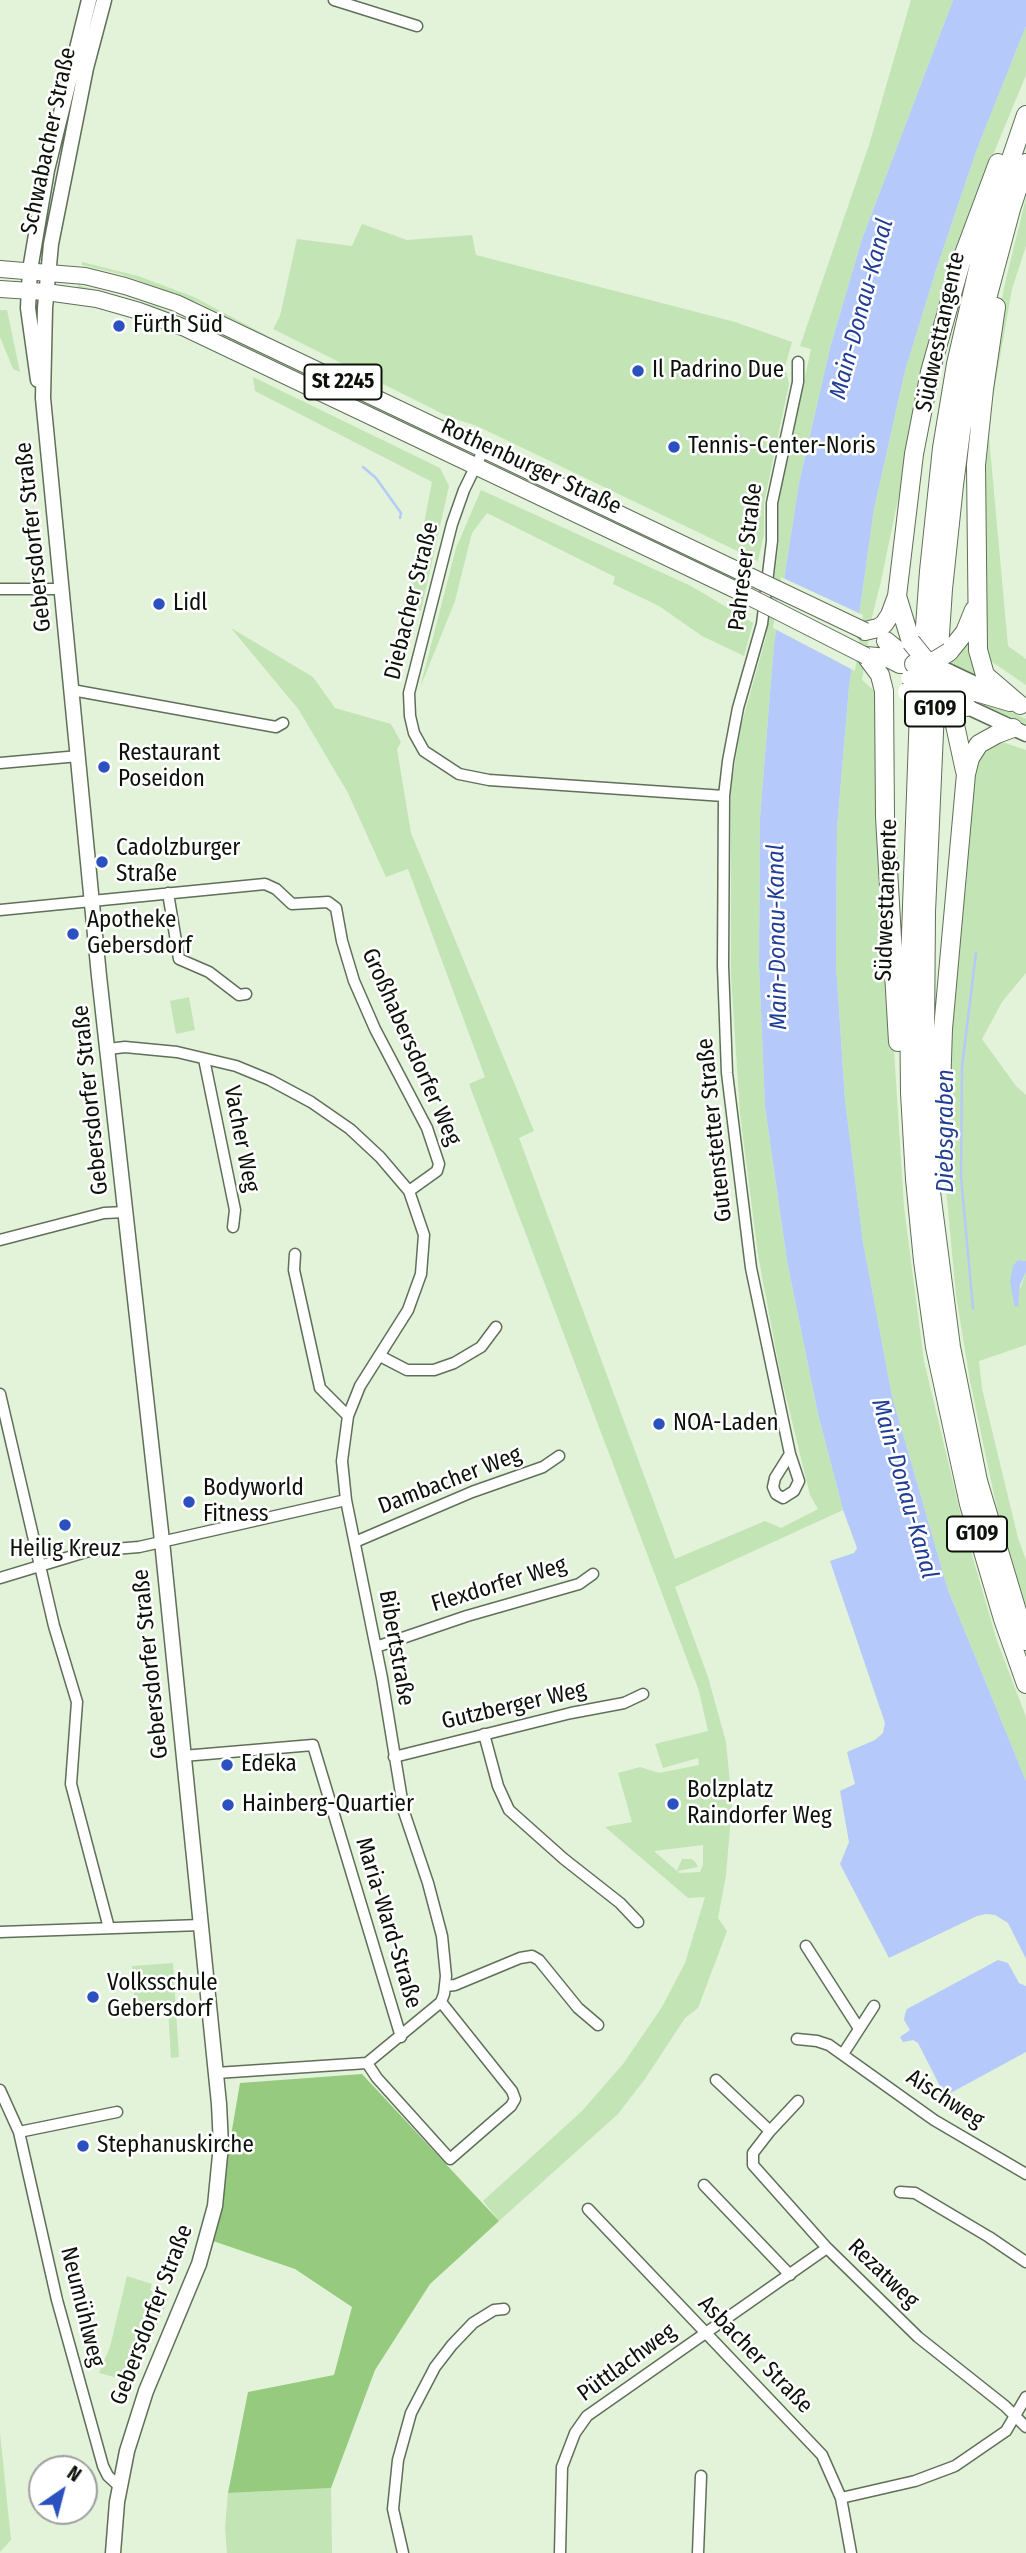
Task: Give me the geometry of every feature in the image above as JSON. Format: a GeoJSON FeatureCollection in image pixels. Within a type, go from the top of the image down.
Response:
{"type":"FeatureCollection","features":[{"type":"Feature","properties":{"kind":"highway"},"geometry":{"type":"LineString","coordinates":[[868,631],[881,627],[888,620],[897,596],[914,454],[940,332],[971,231],[1021,105],[1026,100]]}},
{"type":"Feature","properties":{"kind":"highway","name":"Südwesttangente"},"geometry":{"type":"LineString","coordinates":[[1026,115],[1000,191],[969,304],[952,387],[937,492],[924,630],[912,850],[909,990],[910,1093],[920,1238],[941,1381],[978,1538],[1026,1684]]}},
{"type":"Feature","properties":{"kind":"highway","name":"Südwesttangente"},"geometry":{"type":"LineString","coordinates":[[1026,163],[989,291],[970,376],[955,472],[942,600],[928,863],[925,983],[927,1121],[945,1311],[963,1413],[994,1540],[1026,1641]]}},
{"type":"Feature","properties":{"kind":"highway"},"geometry":{"type":"LineString","coordinates":[[1011,209],[979,426],[975,486],[976,604],[981,667],[989,679],[1023,706]]}},
{"type":"Feature","properties":{"kind":"highway"},"geometry":{"type":"LineString","coordinates":[[897,596],[927,676],[955,725],[965,774]]}},
{"type":"Feature","properties":{"kind":"highway"},"geometry":{"type":"LineString","coordinates":[[885,734],[894,708],[949,652],[969,625],[976,604]]}},
{"type":"Feature","properties":{"kind":"highway"},"geometry":{"type":"LineString","coordinates":[[886,641],[967,707]]}},
{"type":"Feature","properties":{"kind":"highway"},"geometry":{"type":"LineString","coordinates":[[866,656],[883,682],[885,817],[895,1003],[900,1068],[910,1093]]}},
{"type":"Feature","properties":{"kind":"highway"},"geometry":{"type":"LineString","coordinates":[[866,656],[888,658],[927,676],[1023,706]]}},
{"type":"Feature","properties":{"kind":"highway"},"geometry":{"type":"LineString","coordinates":[[934,1215],[940,1159],[943,1029],[965,774],[979,744],[996,734],[1020,731]]}},
{"type":"Feature","properties":{"kind":"main road","name":"Schwabacher Straße"},"geometry":{"type":"LineString","coordinates":[[28,290],[52,149],[89,0]]}},
{"type":"Feature","properties":{"kind":"main road","name":"Schwabacher Straße"},"geometry":{"type":"LineString","coordinates":[[46,292],[47,271],[67,159],[86,68],[104,0]]}},
{"type":"Feature","properties":{"kind":"main road","name":"Rothenburger Straße"},"geometry":{"type":"LineString","coordinates":[[0,269],[47,271],[111,282],[176,303],[886,641]]}},
{"type":"Feature","properties":{"kind":"main road","name":"Rothenburger Straße"},"geometry":{"type":"LineString","coordinates":[[0,289],[46,292],[116,304],[174,323],[738,590],[866,656]]}},
{"type":"Feature","properties":{"kind":"main road","name":"Gebersdorfer Straße"},"geometry":{"type":"LineString","coordinates":[[28,290],[32,346],[43,398],[92,901],[162,1541],[216,2073],[220,2160],[211,2224],[186,2300],[140,2407],[119,2486],[113,2553]]}},
{"type":"Feature","properties":{"kind":"main road","name":"Gebersdorfer Straße"},"geometry":{"type":"LineString","coordinates":[[43,398],[46,292]]}},
{"type":"Feature","properties":{"kind":"main road"},"geometry":{"type":"LineString","coordinates":[[967,707],[1020,731]]}},
{"type":"Feature","properties":{"kind":"street"},"geometry":{"type":"LineString","coordinates":[[334,0],[417,26]]}},
{"type":"Feature","properties":{"kind":"street","name":"Pahreser Straße"},"geometry":{"type":"LineString","coordinates":[[724,796],[727,761],[738,708],[762,624],[772,541],[772,503],[798,382],[798,362]]}},
{"type":"Feature","properties":{"kind":"street","name":"Diebacher Straße"},"geometry":{"type":"LineString","coordinates":[[484,449],[460,501],[447,541],[410,693],[410,716],[414,733],[424,751],[459,774],[489,780],[724,796]]}},
{"type":"Feature","properties":{"kind":"street"},"geometry":{"type":"LineString","coordinates":[[0,589],[62,589]]}},
{"type":"Feature","properties":{"kind":"street"},"geometry":{"type":"LineString","coordinates":[[72,690],[276,727],[283,723]]}},
{"type":"Feature","properties":{"kind":"street"},"geometry":{"type":"LineString","coordinates":[[0,763],[79,756]]}},
{"type":"Feature","properties":{"kind":"street","name":"Gutenstetter Straße"},"geometry":{"type":"LineString","coordinates":[[724,796],[723,966],[727,1073],[751,1268],[790,1454]]}},
{"type":"Feature","properties":{"kind":"street","name":"Großhabersdorfer Weg"},"geometry":{"type":"LineString","coordinates":[[92,901],[265,884],[276,889],[292,904],[328,902],[336,908],[354,981],[375,1029],[426,1128],[439,1164],[437,1171],[409,1191]]}},
{"type":"Feature","properties":{"kind":"street"},"geometry":{"type":"LineString","coordinates":[[167,893],[180,959],[209,972],[239,995],[246,994]]}},
{"type":"Feature","properties":{"kind":"street"},"geometry":{"type":"LineString","coordinates":[[0,910],[92,901]]}},
{"type":"Feature","properties":{"kind":"street"},"geometry":{"type":"LineString","coordinates":[[108,1049],[177,1052],[236,1066],[270,1080],[311,1102],[354,1132],[409,1191]]}},
{"type":"Feature","properties":{"kind":"street","name":"Vacher Weg"},"geometry":{"type":"LineString","coordinates":[[204,1059],[234,1210],[233,1227]]}},
{"type":"Feature","properties":{"kind":"street","name":"Bibertstraße"},"geometry":{"type":"LineString","coordinates":[[409,1191],[424,1235],[421,1274],[408,1310],[360,1387],[348,1416],[342,1461],[346,1500],[376,1647],[404,1812],[437,1911],[442,1936],[446,1986],[441,2002]]}},
{"type":"Feature","properties":{"kind":"street"},"geometry":{"type":"LineString","coordinates":[[0,1240],[92,1216],[126,1212]]}},
{"type":"Feature","properties":{"kind":"street"},"geometry":{"type":"LineString","coordinates":[[295,1254],[294,1270],[320,1388],[348,1416]]}},
{"type":"Feature","properties":{"kind":"street"},"geometry":{"type":"LineString","coordinates":[[380,1356],[407,1370],[434,1370],[454,1363],[476,1350],[496,1326]]}},
{"type":"Feature","properties":{"kind":"street"},"geometry":{"type":"LineString","coordinates":[[0,1394],[54,1626],[77,1702],[71,1784],[109,1928]]}},
{"type":"Feature","properties":{"kind":"street","name":"Dambacher Weg"},"geometry":{"type":"LineString","coordinates":[[355,1542],[472,1492],[543,1467],[559,1456]]}},
{"type":"Feature","properties":{"kind":"street"},"geometry":{"type":"LineString","coordinates":[[0,1578],[89,1551],[139,1547],[346,1500]]}},
{"type":"Feature","properties":{"kind":"street","name":"Flexdorfer Weg"},"geometry":{"type":"LineString","coordinates":[[376,1647],[467,1616],[579,1584],[593,1574]]}},
{"type":"Feature","properties":{"kind":"street","name":"Gutzberger Weg"},"geometry":{"type":"LineString","coordinates":[[394,1757],[624,1703],[643,1694]]}},
{"type":"Feature","properties":{"kind":"street"},"geometry":{"type":"LineString","coordinates":[[484,1734],[498,1786],[509,1810],[564,1859],[620,1903],[638,1922]]}},
{"type":"Feature","properties":{"kind":"street","name":"Maria-Ward-Straße"},"geometry":{"type":"LineString","coordinates":[[183,1756],[313,1745],[401,2037]]}},
{"type":"Feature","properties":{"kind":"street"},"geometry":{"type":"LineString","coordinates":[[0,1932],[201,1925]]}},
{"type":"Feature","properties":{"kind":"street"},"geometry":{"type":"LineString","coordinates":[[806,1946],[858,2027]]}},
{"type":"Feature","properties":{"kind":"street"},"geometry":{"type":"LineString","coordinates":[[446,1986],[532,1956],[539,1960],[578,2008],[597,2025]]}},
{"type":"Feature","properties":{"kind":"street"},"geometry":{"type":"LineString","coordinates":[[216,2073],[367,2063],[441,2002],[512,2091],[515,2099],[511,2106],[450,2160],[377,2078],[367,2063]]}},
{"type":"Feature","properties":{"kind":"street"},"geometry":{"type":"LineString","coordinates":[[844,2054],[873,2006]]}},
{"type":"Feature","properties":{"kind":"street","name":"Aischweg"},"geometry":{"type":"LineString","coordinates":[[797,2039],[817,2040],[844,2054],[934,2120],[1026,2174]]}},
{"type":"Feature","properties":{"kind":"street"},"geometry":{"type":"LineString","coordinates":[[716,2080],[770,2131]]}},
{"type":"Feature","properties":{"kind":"street","name":"Neumühlweg"},"geometry":{"type":"LineString","coordinates":[[0,2090],[19,2132],[66,2335],[103,2466],[108,2476],[119,2486]]}},
{"type":"Feature","properties":{"kind":"street","name":"Rezatweg"},"geometry":{"type":"LineString","coordinates":[[798,2101],[753,2153],[753,2165],[827,2248],[925,2344],[1015,2415],[1026,2427]]}},
{"type":"Feature","properties":{"kind":"street"},"geometry":{"type":"LineString","coordinates":[[19,2132],[117,2112]]}},
{"type":"Feature","properties":{"kind":"street"},"geometry":{"type":"LineString","coordinates":[[704,2185],[790,2275]]}},
{"type":"Feature","properties":{"kind":"street"},"geometry":{"type":"LineString","coordinates":[[900,2192],[915,2193],[1026,2262]]}},
{"type":"Feature","properties":{"kind":"street","name":"Asbacher Straße"},"geometry":{"type":"LineString","coordinates":[[588,2209],[822,2455],[841,2498],[851,2553]]}},
{"type":"Feature","properties":{"kind":"street","name":"Püttlachweg"},"geometry":{"type":"LineString","coordinates":[[560,2553],[562,2467],[575,2433],[597,2408],[827,2248]]}},
{"type":"Feature","properties":{"kind":"street"},"geometry":{"type":"LineString","coordinates":[[404,2553],[393,2509],[398,2460],[411,2413],[435,2367],[452,2345],[473,2323],[494,2311],[504,2309]]}},
{"type":"Feature","properties":{"kind":"street"},"geometry":{"type":"LineString","coordinates":[[841,2498],[942,2473],[1006,2431],[1026,2397]]}},
{"type":"Feature","properties":{"kind":"street"},"geometry":{"type":"LineString","coordinates":[[698,2553],[701,2476]]}},
{"type":"Feature","properties":{"kind":"green space"},"geometry":{"type":"Polygon","coordinates":[[[911,0],[953,0],[862,239],[830,348],[799,483],[774,644],[760,817],[759,964],[765,1107],[787,1261],[818,1414],[843,1510],[675,1587],[708,1677],[726,1742],[732,1804],[726,1875],[718,1918],[727,1931],[698,2008],[685,2018],[645,2079],[618,2114],[499,2221],[483,2201],[582,2111],[623,2064],[662,2007],[685,1963],[705,1897],[688,1898],[605,1827],[632,1822],[618,1773],[640,1767],[659,1773],[699,1765],[698,1758],[663,1768],[655,1744],[708,1731],[699,1691],[469,1084],[485,1077],[408,869],[386,877],[348,793],[299,710],[231,628],[313,677],[335,708],[391,724],[401,742],[397,749],[411,833],[534,1131],[519,1138],[675,1559],[765,1521],[781,1528],[818,1509],[810,1495],[780,1372],[758,1255],[740,1114],[731,977],[731,788],[741,726],[766,637],[779,543],[779,497],[811,349],[800,346],[869,145],[911,0]],[[703,1845],[654,1851],[677,1871],[682,1859],[692,1859],[698,1867],[678,1871],[679,1873],[700,1872],[703,1865],[703,1845]]]}},
{"type":"Feature","properties":{"kind":"green space"},"geometry":{"type":"Polygon","coordinates":[[[1026,26],[1026,75],[990,162],[935,321],[872,617],[862,680],[878,694],[882,860],[904,1207],[924,1361],[963,1524],[997,1641],[1026,1717],[1026,1781],[948,1590],[892,1396],[863,1242],[845,1100],[836,964],[837,828],[849,687],[874,509],[905,371],[936,270],[977,149],[1026,26]]]}},
{"type":"Feature","properties":{"kind":"green space"},"geometry":{"type":"Polygon","coordinates":[[[1026,198],[1026,246],[1012,289],[988,426],[1008,646],[1026,659],[1026,685],[985,657],[980,435],[988,372],[1005,283],[1026,198]]]}},
{"type":"Feature","properties":{"kind":"green space","name":"Tennis-Center-Noris"},"geometry":{"type":"Polygon","coordinates":[[[362,224],[407,240],[472,235],[476,255],[735,322],[792,342],[785,367],[789,384],[764,503],[764,534],[758,561],[477,426],[449,417],[273,329],[280,316],[297,239],[352,246],[362,224]]]}},
{"type":"Feature","properties":{"kind":"green space"},"geometry":{"type":"Polygon","coordinates":[[[82,262],[138,276],[194,297],[277,341],[432,416],[431,418],[288,350],[201,304],[123,275],[82,265],[82,262]]]}},
{"type":"Feature","properties":{"kind":"green space"},"geometry":{"type":"Polygon","coordinates":[[[78,285],[155,306],[250,344],[460,444],[467,453],[77,290],[78,285]]]}},
{"type":"Feature","properties":{"kind":"green space"},"geometry":{"type":"Polygon","coordinates":[[[0,310],[7,310],[20,372],[13,369],[0,337],[0,310]]]}},
{"type":"Feature","properties":{"kind":"green space"},"geometry":{"type":"Polygon","coordinates":[[[253,377],[440,468],[449,486],[421,611],[408,606],[432,482],[255,391],[253,377]]]}},
{"type":"Feature","properties":{"kind":"green space"},"geometry":{"type":"Polygon","coordinates":[[[495,466],[635,532],[680,549],[740,580],[704,567],[495,466]]]}},
{"type":"Feature","properties":{"kind":"green space"},"geometry":{"type":"Polygon","coordinates":[[[481,490],[691,586],[753,623],[744,656],[702,636],[659,606],[613,584],[615,577],[487,513],[472,533],[455,601],[420,688],[456,548],[481,490]]]}},
{"type":"Feature","properties":{"kind":"green space"},"geometry":{"type":"Polygon","coordinates":[[[970,633],[983,680],[946,663],[970,633]]]}},
{"type":"Feature","properties":{"kind":"green space"},"geometry":{"type":"Polygon","coordinates":[[[967,691],[1026,719],[1026,724],[987,707],[966,693],[967,691]]]}},
{"type":"Feature","properties":{"kind":"green space"},"geometry":{"type":"Polygon","coordinates":[[[1002,742],[1026,750],[1026,973],[1002,1002],[982,1039],[1016,1086],[1026,1095],[1026,1261],[1018,1260],[1012,1294],[1014,1306],[1026,1272],[1026,1345],[979,1361],[982,1389],[1018,1538],[1026,1560],[1026,1606],[997,1509],[970,1381],[956,1295],[945,1178],[947,1037],[975,763],[993,745],[1002,742]]]}},
{"type":"Feature","properties":{"kind":"green space"},"geometry":{"type":"Polygon","coordinates":[[[189,997],[195,1030],[176,1034],[170,1001],[189,997]]]}},
{"type":"Feature","properties":{"kind":"green space"},"geometry":{"type":"Polygon","coordinates":[[[173,1963],[179,2057],[171,2058],[168,2008],[135,2009],[132,1966],[173,1963]]]}},
{"type":"Feature","properties":{"kind":"green space"},"geometry":{"type":"Polygon","coordinates":[[[362,2074],[499,2221],[430,2284],[375,2370],[331,2488],[228,2493],[248,2392],[334,2375],[352,2307],[295,2269],[213,2241],[240,2083],[362,2074]]]}},
{"type":"Feature","properties":{"kind":"green space"},"geometry":{"type":"Polygon","coordinates":[[[127,2276],[152,2284],[150,2290],[169,2297],[133,2382],[99,2373],[110,2347],[127,2276]]]}},
{"type":"Feature","properties":{"kind":"green space"},"geometry":{"type":"Polygon","coordinates":[[[0,2433],[11,2540],[0,2552],[0,2433]]]}},
{"type":"Feature","properties":{"kind":"green space"},"geometry":{"type":"Polygon","coordinates":[[[331,2488],[332,2553],[227,2553],[225,2528],[228,2493],[331,2488]]]}},
{"type":"Feature","properties":{"kind":"water","name":"Main-Donau-Kanal"},"geometry":{"type":"Polygon","coordinates":[[[953,0],[1026,0],[1026,26],[977,149],[936,270],[905,371],[874,509],[849,687],[837,828],[836,964],[845,1100],[863,1242],[892,1396],[948,1590],[1026,1781],[1026,1959],[1008,1923],[995,1915],[986,1914],[889,1958],[840,1864],[849,1842],[840,1791],[855,1784],[847,1752],[875,1740],[883,1733],[885,1723],[830,1561],[854,1553],[857,1548],[843,1510],[818,1414],[787,1261],[765,1107],[759,964],[760,817],[774,644],[799,483],[830,348],[862,239],[953,0]]]}},
{"type":"Feature","properties":{"kind":"water"},"geometry":{"type":"Polygon","coordinates":[[[1018,1260],[1026,1261],[1026,1272],[1020,1285],[1018,1307],[1014,1306],[1010,1281],[1013,1266],[1018,1260]]]}},
{"type":"Feature","properties":{"kind":"water"},"geometry":{"type":"Polygon","coordinates":[[[998,1960],[1008,1963],[1019,1983],[1026,1986],[1026,2052],[945,2096],[918,2043],[913,2040],[903,2042],[900,2037],[910,2030],[904,2020],[905,2014],[907,2009],[998,1960]]]}},
{"type":"Feature","properties":{"kind":"pier"},"geometry":{"type":"Polygon","coordinates":[[[781,577],[863,615],[855,671],[773,628],[781,577]]]}},
{"type":"Feature","properties":{"kind":"waterway"},"geometry":{"type":"LineString","coordinates":[[363,467],[376,478],[401,513],[400,518]]}},
{"type":"Feature","properties":{"kind":"waterway","name":"Diebsgraben"},"geometry":{"type":"LineString","coordinates":[[973,1309],[961,1177],[962,1067],[976,953]]}},
{"type":"Feature","properties":{"kind":"place","name":"Fürth Süd"},"geometry":{"type":"Point","coordinates":[119,326]}},
{"type":"Feature","properties":{"kind":"place","name":"Il Padrino Due"},"geometry":{"type":"Point","coordinates":[638,371]}},
{"type":"Feature","properties":{"kind":"place","name":"Tennis-Center-Noris"},"geometry":{"type":"Point","coordinates":[674,447]}},
{"type":"Feature","properties":{"kind":"place","name":"Lidl"},"geometry":{"type":"Point","coordinates":[159,604]}},
{"type":"Feature","properties":{"kind":"place","name":"Restaurant Poseidon"},"geometry":{"type":"Point","coordinates":[104,767]}},
{"type":"Feature","properties":{"kind":"place","name":"Cadolzburger Straße"},"geometry":{"type":"Point","coordinates":[102,862]}},
{"type":"Feature","properties":{"kind":"place","name":"Apotheke Gebersdorf"},"geometry":{"type":"Point","coordinates":[73,934]}},
{"type":"Feature","properties":{"kind":"place","name":"NOA-Laden"},"geometry":{"type":"Point","coordinates":[659,1424]}},
{"type":"Feature","properties":{"kind":"place","name":"Bodyworld Fitness"},"geometry":{"type":"Point","coordinates":[189,1502]}},
{"type":"Feature","properties":{"kind":"place","name":"Heilig Kreuz"},"geometry":{"type":"Point","coordinates":[65,1525]}},
{"type":"Feature","properties":{"kind":"place","name":"Edeka"},"geometry":{"type":"Point","coordinates":[227,1765]}},
{"type":"Feature","properties":{"kind":"place","name":"Bolzplatz Raindorfer Weg"},"geometry":{"type":"Point","coordinates":[673,1804]}},
{"type":"Feature","properties":{"kind":"place","name":"Hainberg-Quartier"},"geometry":{"type":"Point","coordinates":[228,1805]}},
{"type":"Feature","properties":{"kind":"place","name":"Volksschule Gebersdorf"},"geometry":{"type":"Point","coordinates":[93,1997]}},
{"type":"Feature","properties":{"kind":"place","name":"Stephanuskirche"},"geometry":{"type":"Point","coordinates":[83,2146]}}]}
